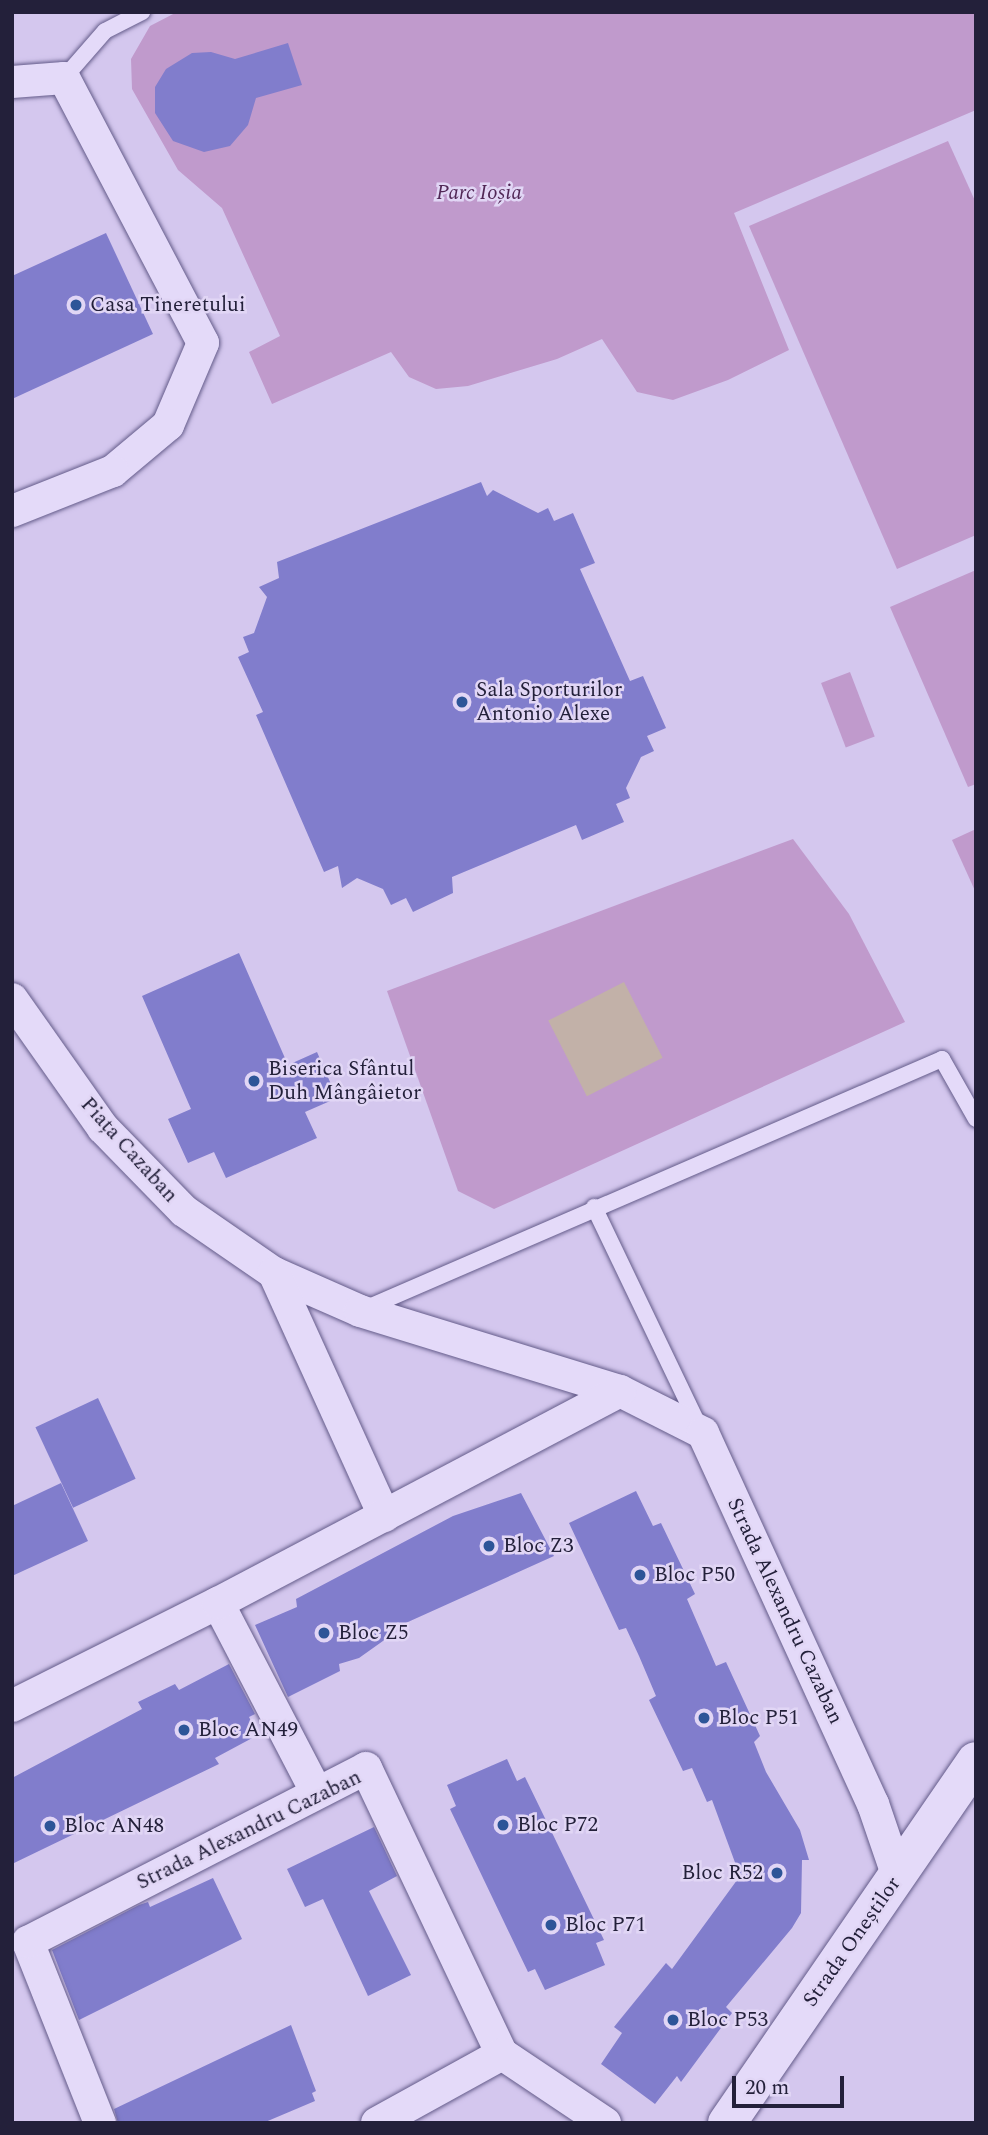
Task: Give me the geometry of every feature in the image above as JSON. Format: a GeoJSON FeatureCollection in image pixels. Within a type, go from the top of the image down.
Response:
{"type":"FeatureCollection","features":[{"type":"Feature","properties":{"kind":"street"},"geometry":{"type":"LineString","coordinates":[[12,82],[64,78],[203,343],[168,425],[113,471],[12,511]]}},
{"type":"Feature","properties":{"kind":"street","name":"Piața Cazaban"},"geometry":{"type":"LineString","coordinates":[[12,999],[103,1128],[184,1211],[274,1273]]}},
{"type":"Feature","properties":{"kind":"street"},"geometry":{"type":"LineString","coordinates":[[274,1273],[360,1311],[620,1391],[703,1433]]}},
{"type":"Feature","properties":{"kind":"street"},"geometry":{"type":"LineString","coordinates":[[274,1273],[384,1516]]}},
{"type":"Feature","properties":{"kind":"street"},"geometry":{"type":"LineString","coordinates":[[12,1706],[218,1603],[620,1391]]}},
{"type":"Feature","properties":{"kind":"street","name":"Strada Alexandru Cazaban"},"geometry":{"type":"LineString","coordinates":[[703,1433],[873,1804],[898,1877]]}},
{"type":"Feature","properties":{"kind":"street"},"geometry":{"type":"LineString","coordinates":[[218,1603],[317,1793]]}},
{"type":"Feature","properties":{"kind":"street","name":"Strada Oneștilor"},"geometry":{"type":"LineString","coordinates":[[727,2123],[976,1761]]}},
{"type":"Feature","properties":{"kind":"street","name":"Strada Alexandru Cazaban"},"geometry":{"type":"LineString","coordinates":[[100,2123],[28,1942],[366,1768],[502,2054]]}},
{"type":"Feature","properties":{"kind":"street"},"geometry":{"type":"LineString","coordinates":[[377,2123],[502,2054],[605,2123]]}},
{"type":"Feature","properties":{"kind":"lane"},"geometry":{"type":"LineString","coordinates":[[64,78],[105,31],[142,12]]}},
{"type":"Feature","properties":{"kind":"lane"},"geometry":{"type":"LineString","coordinates":[[360,1311],[942,1059],[976,1119]]}},
{"type":"Feature","properties":{"kind":"lane"},"geometry":{"type":"LineString","coordinates":[[594,1208],[703,1433]]}},
{"type":"Feature","properties":{"kind":"green space","name":"Parc Ioșia"},"geometry":{"type":"Polygon","coordinates":[[[177,12],[976,12],[976,110],[734,213],[789,350],[728,380],[673,400],[637,392],[602,339],[557,359],[468,386],[436,389],[409,377],[391,352],[272,404],[249,352],[280,336],[222,208],[178,170],[132,89],[131,59],[150,26],[177,12]]]}},
{"type":"Feature","properties":{"kind":"green space"},"geometry":{"type":"Polygon","coordinates":[[[948,141],[976,203],[976,535],[897,569],[749,226],[948,141]]]}},
{"type":"Feature","properties":{"kind":"green space"},"geometry":{"type":"Polygon","coordinates":[[[976,570],[976,784],[968,787],[890,607],[976,570]]]}},
{"type":"Feature","properties":{"kind":"green space"},"geometry":{"type":"Polygon","coordinates":[[[850,672],[875,736],[846,748],[821,683],[850,672]]]}},
{"type":"Feature","properties":{"kind":"green space"},"geometry":{"type":"Polygon","coordinates":[[[976,829],[976,893],[952,840],[976,829]]]}},
{"type":"Feature","properties":{"kind":"green space"},"geometry":{"type":"Polygon","coordinates":[[[793,839],[849,914],[905,1022],[494,1209],[458,1191],[387,991],[793,839]]]}},
{"type":"Feature","properties":{"kind":"shaded area"},"geometry":{"type":"Polygon","coordinates":[[[624,982],[663,1058],[587,1096],[548,1021],[624,982]]]}},
{"type":"Feature","properties":{"kind":"building"},"geometry":{"type":"Polygon","coordinates":[[[288,43],[302,85],[256,98],[248,125],[230,146],[204,152],[173,141],[155,113],[155,87],[166,69],[192,53],[211,52],[235,59],[288,43]]]}},
{"type":"Feature","properties":{"kind":"building","name":"Casa Tineretului"},"geometry":{"type":"Polygon","coordinates":[[[106,233],[153,334],[12,399],[12,276],[106,233]]]}},
{"type":"Feature","properties":{"kind":"building","name":"Sala Sporturilor Antonio Alexe"},"geometry":{"type":"Polygon","coordinates":[[[481,482],[487,496],[493,490],[538,513],[548,508],[554,521],[573,513],[595,563],[580,569],[630,681],[643,676],[666,728],[647,736],[654,751],[641,757],[626,788],[630,798],[616,804],[624,822],[582,840],[576,825],[452,877],[453,893],[413,912],[406,898],[391,905],[383,889],[357,878],[342,888],[338,866],[324,872],[256,715],[263,712],[238,657],[249,652],[243,637],[254,633],[267,597],[259,587],[279,578],[277,562],[481,482]]]}},
{"type":"Feature","properties":{"kind":"building","name":"Biserica Sfântul Duh Mângâietor"},"geometry":{"type":"Polygon","coordinates":[[[239,953],[288,1065],[317,1052],[337,1098],[305,1112],[317,1138],[226,1178],[214,1152],[188,1163],[168,1119],[191,1109],[142,996],[239,953]]]}},
{"type":"Feature","properties":{"kind":"building"},"geometry":{"type":"Polygon","coordinates":[[[98,1398],[136,1479],[73,1508],[35,1427],[98,1398]]]}},
{"type":"Feature","properties":{"kind":"building"},"geometry":{"type":"Polygon","coordinates":[[[61,1483],[88,1541],[12,1576],[12,1506],[61,1483]]]}},
{"type":"Feature","properties":{"kind":"building"},"geometry":{"type":"Polygon","coordinates":[[[636,1491],[653,1526],[661,1523],[695,1594],[687,1599],[716,1666],[726,1662],[760,1736],[754,1742],[766,1772],[800,1830],[809,1860],[802,1860],[801,1913],[792,1928],[726,2007],[732,2013],[681,2082],[677,2076],[655,2104],[601,2064],[622,2033],[614,2027],[666,1963],[672,1969],[740,1876],[712,1800],[707,1802],[692,1768],[683,1771],[649,1700],[656,1696],[639,1656],[626,1628],[619,1630],[569,1523],[636,1491]]]}},
{"type":"Feature","properties":{"kind":"building"},"geometry":{"type":"Polygon","coordinates":[[[521,1493],[554,1556],[388,1631],[390,1636],[359,1658],[339,1664],[340,1671],[288,1697],[255,1625],[297,1607],[296,1599],[453,1516],[521,1493]]]}},
{"type":"Feature","properties":{"kind":"building"},"geometry":{"type":"Polygon","coordinates":[[[229,1664],[255,1714],[249,1717],[258,1735],[215,1758],[219,1764],[12,1864],[12,1778],[142,1709],[138,1702],[175,1684],[179,1690],[229,1664]]]}},
{"type":"Feature","properties":{"kind":"building"},"geometry":{"type":"Polygon","coordinates":[[[507,1759],[517,1781],[525,1777],[604,1940],[596,1943],[605,1965],[545,1990],[535,1969],[528,1972],[450,1809],[456,1806],[447,1785],[507,1759]]]}},
{"type":"Feature","properties":{"kind":"building"},"geometry":{"type":"Polygon","coordinates":[[[374,1827],[397,1876],[369,1891],[411,1975],[368,1996],[323,1899],[305,1907],[287,1869],[374,1827]]]}},
{"type":"Feature","properties":{"kind":"building"},"geometry":{"type":"Polygon","coordinates":[[[213,1878],[242,1939],[79,2020],[52,1950],[139,1905],[148,1902],[150,1907],[213,1878]]]}},
{"type":"Feature","properties":{"kind":"building"},"geometry":{"type":"Polygon","coordinates":[[[291,2025],[316,2091],[312,2093],[315,2101],[263,2123],[118,2123],[114,2109],[291,2025]]]}},
{"type":"Feature","properties":{"kind":"place","name":"Casa Tineretului"},"geometry":{"type":"Point","coordinates":[76,305]}},
{"type":"Feature","properties":{"kind":"place","name":"Sala Sporturilor Antonio Alexe"},"geometry":{"type":"Point","coordinates":[462,702]}},
{"type":"Feature","properties":{"kind":"place","name":"Biserica Sfântul Duh Mângâietor"},"geometry":{"type":"Point","coordinates":[254,1081]}},
{"type":"Feature","properties":{"kind":"place","name":"Bloc Z3"},"geometry":{"type":"Point","coordinates":[489,1546]}},
{"type":"Feature","properties":{"kind":"place","name":"Bloc P50"},"geometry":{"type":"Point","coordinates":[640,1575]}},
{"type":"Feature","properties":{"kind":"place","name":"Bloc Z5"},"geometry":{"type":"Point","coordinates":[324,1633]}},
{"type":"Feature","properties":{"kind":"place","name":"Bloc P51"},"geometry":{"type":"Point","coordinates":[704,1718]}},
{"type":"Feature","properties":{"kind":"place","name":"Bloc AN49"},"geometry":{"type":"Point","coordinates":[184,1730]}},
{"type":"Feature","properties":{"kind":"place","name":"Bloc P72"},"geometry":{"type":"Point","coordinates":[503,1825]}},
{"type":"Feature","properties":{"kind":"place","name":"Bloc AN48"},"geometry":{"type":"Point","coordinates":[50,1826]}},
{"type":"Feature","properties":{"kind":"place","name":"Bloc R52"},"geometry":{"type":"Point","coordinates":[777,1873]}},
{"type":"Feature","properties":{"kind":"place","name":"Bloc P71"},"geometry":{"type":"Point","coordinates":[551,1925]}},
{"type":"Feature","properties":{"kind":"place","name":"Bloc P53"},"geometry":{"type":"Point","coordinates":[673,2020]}}]}
